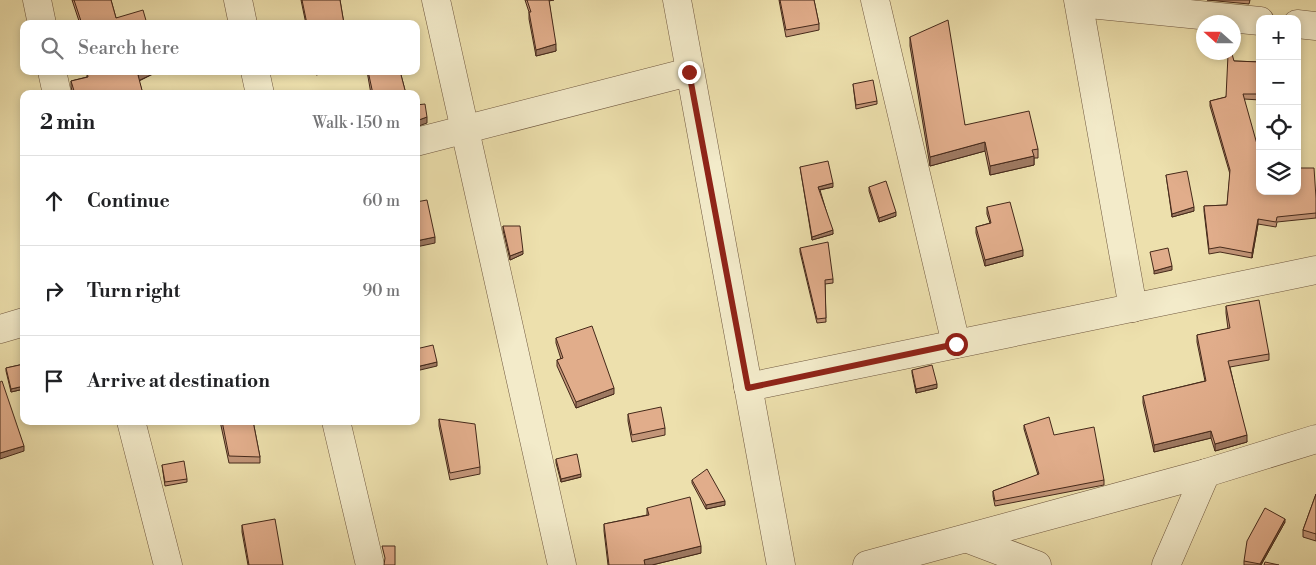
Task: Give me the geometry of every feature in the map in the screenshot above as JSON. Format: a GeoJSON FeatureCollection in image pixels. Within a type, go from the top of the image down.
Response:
{"type":"FeatureCollection","features":[{"type":"Feature","properties":{"kind":"street"},"geometry":{"type":"LineString","coordinates":[[37,0],[41,20]]}},
{"type":"Feature","properties":{"kind":"street"},"geometry":{"type":"LineString","coordinates":[[238,0],[242,20]]}},
{"type":"Feature","properties":{"kind":"street"},"geometry":{"type":"LineString","coordinates":[[436,0],[562,565]]}},
{"type":"Feature","properties":{"kind":"street"},"geometry":{"type":"LineString","coordinates":[[677,0],[781,565]]}},
{"type":"Feature","properties":{"kind":"street"},"geometry":{"type":"LineString","coordinates":[[875,0],[956,344]]}},
{"type":"Feature","properties":{"kind":"street"},"geometry":{"type":"LineString","coordinates":[[1133,308],[1078,2],[1256,21]]}},
{"type":"Feature","properties":{"kind":"street"},"geometry":{"type":"LineString","coordinates":[[1301,24],[1316,26]]}},
{"type":"Feature","properties":{"kind":"street"},"geometry":{"type":"LineString","coordinates":[[420,141],[689,72]]}},
{"type":"Feature","properties":{"kind":"street"},"geometry":{"type":"LineString","coordinates":[[53,75],[56,90]]}},
{"type":"Feature","properties":{"kind":"street"},"geometry":{"type":"LineString","coordinates":[[255,75],[259,90]]}},
{"type":"Feature","properties":{"kind":"street"},"geometry":{"type":"LineString","coordinates":[[748,388],[1316,270]]}},
{"type":"Feature","properties":{"kind":"street"},"geometry":{"type":"LineString","coordinates":[[0,329],[20,323]]}},
{"type":"Feature","properties":{"kind":"street"},"geometry":{"type":"LineString","coordinates":[[132,425],[168,565]]}},
{"type":"Feature","properties":{"kind":"street"},"geometry":{"type":"LineString","coordinates":[[337,425],[370,565]]}},
{"type":"Feature","properties":{"kind":"street"},"geometry":{"type":"LineString","coordinates":[[867,565],[932,555],[968,539],[1206,473],[1316,439]]}},
{"type":"Feature","properties":{"kind":"street"},"geometry":{"type":"LineString","coordinates":[[1166,565],[1206,473]]}},
{"type":"Feature","properties":{"kind":"street"},"geometry":{"type":"LineString","coordinates":[[968,539],[1037,565]]}},
{"type":"Feature","properties":{"kind":"building"},"geometry":{"type":"Polygon","coordinates":[[[74,0],[111,0],[116,18],[143,10],[146,20],[81,20],[74,0]]]}},
{"type":"Feature","properties":{"kind":"building"},"geometry":{"type":"Polygon","coordinates":[[[302,0],[340,0],[343,20],[306,20],[302,0]]]}},
{"type":"Feature","properties":{"kind":"building"},"geometry":{"type":"Polygon","coordinates":[[[527,0],[549,0],[556,44],[536,50],[529,12],[531,12],[527,0]]]}},
{"type":"Feature","properties":{"kind":"building"},"geometry":{"type":"Polygon","coordinates":[[[780,0],[814,0],[819,24],[786,30],[780,0]]]}},
{"type":"Feature","properties":{"kind":"building"},"geometry":{"type":"Polygon","coordinates":[[[948,20],[965,125],[1029,111],[1038,149],[1032,150],[1034,156],[990,166],[985,142],[930,157],[910,37],[948,20]]]}},
{"type":"Feature","properties":{"kind":"building"},"geometry":{"type":"Polygon","coordinates":[[[1228,60],[1256,62],[1256,94],[1243,94],[1256,141],[1256,195],[1301,195],[1301,168],[1314,168],[1316,213],[1277,217],[1276,222],[1258,219],[1252,253],[1220,247],[1209,249],[1204,206],[1227,205],[1230,170],[1210,101],[1226,97],[1228,60]]]}},
{"type":"Feature","properties":{"kind":"building"},"geometry":{"type":"Polygon","coordinates":[[[88,75],[138,75],[142,90],[74,90],[71,81],[88,77],[88,75]]]}},
{"type":"Feature","properties":{"kind":"building"},"geometry":{"type":"Polygon","coordinates":[[[369,75],[401,75],[405,90],[372,90],[369,75]]]}},
{"type":"Feature","properties":{"kind":"building"},"geometry":{"type":"Polygon","coordinates":[[[873,80],[877,101],[856,105],[853,84],[873,80]]]}},
{"type":"Feature","properties":{"kind":"building"},"geometry":{"type":"Polygon","coordinates":[[[425,104],[427,117],[420,120],[420,105],[425,104]]]}},
{"type":"Feature","properties":{"kind":"building"},"geometry":{"type":"Polygon","coordinates":[[[828,161],[833,183],[818,187],[833,230],[812,237],[800,167],[828,161]]]}},
{"type":"Feature","properties":{"kind":"building"},"geometry":{"type":"Polygon","coordinates":[[[1187,171],[1194,207],[1172,214],[1166,175],[1187,171]]]}},
{"type":"Feature","properties":{"kind":"building"},"geometry":{"type":"Polygon","coordinates":[[[886,181],[896,212],[879,218],[869,187],[886,181]]]}},
{"type":"Feature","properties":{"kind":"building"},"geometry":{"type":"Polygon","coordinates":[[[427,200],[435,237],[420,240],[420,201],[427,200]]]}},
{"type":"Feature","properties":{"kind":"building"},"geometry":{"type":"Polygon","coordinates":[[[1010,202],[1023,250],[985,260],[976,227],[991,223],[987,207],[1010,202]]]}},
{"type":"Feature","properties":{"kind":"building"},"geometry":{"type":"Polygon","coordinates":[[[503,226],[520,226],[523,251],[510,256],[503,226]]]}},
{"type":"Feature","properties":{"kind":"building"},"geometry":{"type":"Polygon","coordinates":[[[828,242],[833,279],[825,280],[826,318],[817,319],[800,248],[828,242]]]}},
{"type":"Feature","properties":{"kind":"building"},"geometry":{"type":"Polygon","coordinates":[[[1168,248],[1172,266],[1154,271],[1150,252],[1168,248]]]}},
{"type":"Feature","properties":{"kind":"building"},"geometry":{"type":"Polygon","coordinates":[[[1259,300],[1269,354],[1228,361],[1247,435],[1215,444],[1211,431],[1154,445],[1143,396],[1206,381],[1197,335],[1230,328],[1226,306],[1259,300]]]}},
{"type":"Feature","properties":{"kind":"building"},"geometry":{"type":"Polygon","coordinates":[[[592,326],[614,388],[576,402],[557,360],[563,358],[556,338],[592,326]]]}},
{"type":"Feature","properties":{"kind":"building"},"geometry":{"type":"Polygon","coordinates":[[[433,345],[437,362],[420,366],[420,348],[433,345]]]}},
{"type":"Feature","properties":{"kind":"building"},"geometry":{"type":"Polygon","coordinates":[[[20,365],[20,387],[11,389],[6,368],[20,365]]]}},
{"type":"Feature","properties":{"kind":"building"},"geometry":{"type":"Polygon","coordinates":[[[932,365],[937,384],[916,389],[912,370],[932,365]]]}},
{"type":"Feature","properties":{"kind":"building"},"geometry":{"type":"Polygon","coordinates":[[[2,381],[24,446],[0,453],[0,382],[2,381]]]}},
{"type":"Feature","properties":{"kind":"building"},"geometry":{"type":"Polygon","coordinates":[[[661,407],[665,428],[632,435],[628,414],[661,407]]]}},
{"type":"Feature","properties":{"kind":"building"},"geometry":{"type":"Polygon","coordinates":[[[1049,417],[1054,435],[1094,427],[1104,480],[995,501],[993,491],[1039,474],[1024,425],[1049,417]]]}},
{"type":"Feature","properties":{"kind":"building"},"geometry":{"type":"Polygon","coordinates":[[[439,419],[475,424],[480,467],[450,473],[439,419]]]}},
{"type":"Feature","properties":{"kind":"building"},"geometry":{"type":"Polygon","coordinates":[[[223,425],[254,425],[260,457],[229,456],[223,425]]]}},
{"type":"Feature","properties":{"kind":"building"},"geometry":{"type":"Polygon","coordinates":[[[577,454],[581,474],[561,479],[556,459],[577,454]]]}},
{"type":"Feature","properties":{"kind":"building"},"geometry":{"type":"Polygon","coordinates":[[[184,461],[187,479],[165,482],[162,465],[184,461]]]}},
{"type":"Feature","properties":{"kind":"building"},"geometry":{"type":"Polygon","coordinates":[[[707,469],[725,501],[706,505],[692,480],[707,469]]]}},
{"type":"Feature","properties":{"kind":"building"},"geometry":{"type":"Polygon","coordinates":[[[1316,494],[1316,534],[1303,530],[1316,494]]]}},
{"type":"Feature","properties":{"kind":"building"},"geometry":{"type":"Polygon","coordinates":[[[690,497],[701,546],[644,560],[645,565],[609,565],[604,524],[649,515],[647,508],[690,497]]]}},
{"type":"Feature","properties":{"kind":"building"},"geometry":{"type":"Polygon","coordinates":[[[1265,508],[1285,519],[1260,564],[1244,561],[1247,541],[1265,508]]]}},
{"type":"Feature","properties":{"kind":"building"},"geometry":{"type":"Polygon","coordinates":[[[275,519],[283,565],[249,565],[242,525],[275,519]]]}},
{"type":"Feature","properties":{"kind":"building"},"geometry":{"type":"Polygon","coordinates":[[[382,546],[395,546],[395,565],[384,565],[385,558],[382,546]]]}},
{"type":"Feature","properties":{"kind":"building"},"geometry":{"type":"Polygon","coordinates":[[[1265,562],[1279,565],[1264,565],[1265,562]]]}},
{"type":"Feature","properties":{"kind":"route"},"geometry":{"type":"LineString","coordinates":[[689,72],[748,388],[956,344]]}}]}
